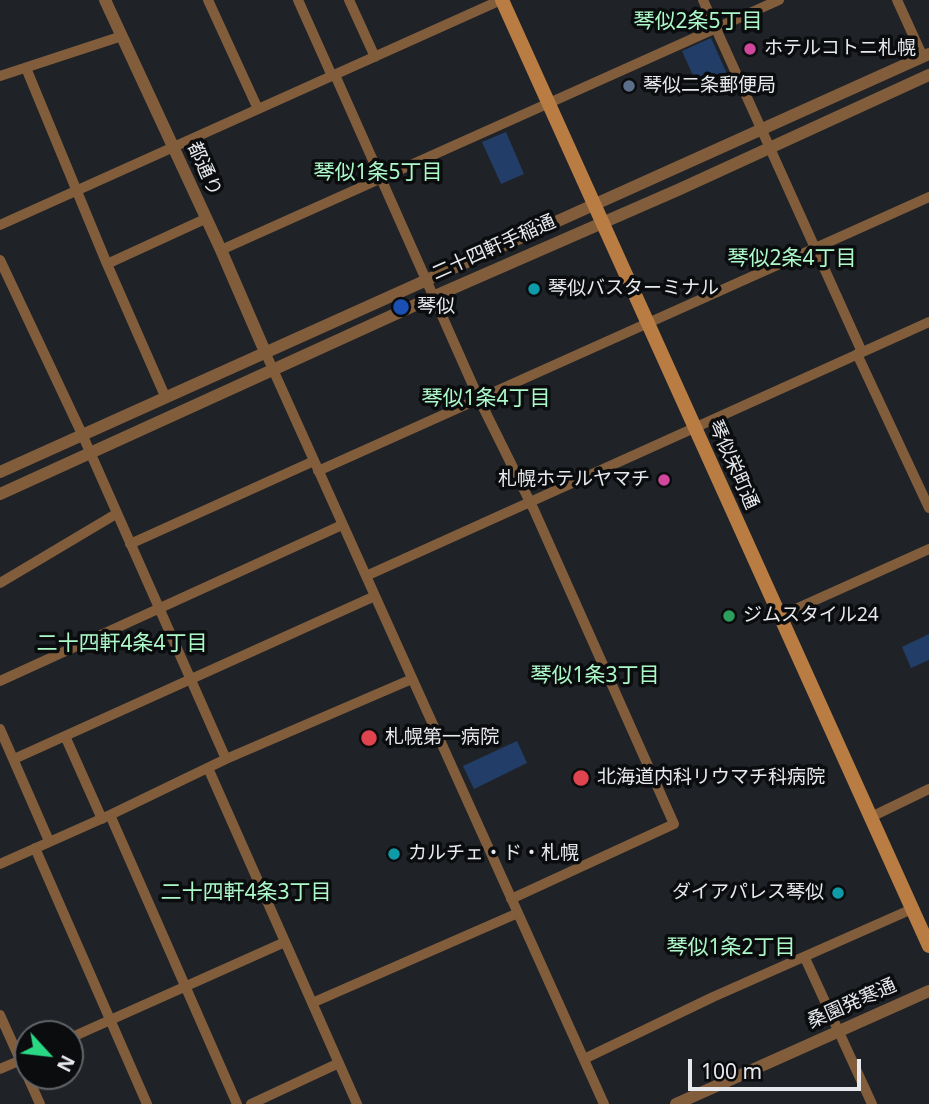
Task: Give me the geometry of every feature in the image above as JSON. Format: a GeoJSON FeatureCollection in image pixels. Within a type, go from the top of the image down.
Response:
{"type":"FeatureCollection","features":[{"type":"Feature","properties":{"kind":"main road","name":"琴似栄町通"},"geometry":{"type":"LineString","coordinates":[[502,0],[929,946]]}},
{"type":"Feature","properties":{"kind":"street","name":"都通り"},"geometry":{"type":"LineString","coordinates":[[105,0],[266,354]]}},
{"type":"Feature","properties":{"kind":"street"},"geometry":{"type":"LineString","coordinates":[[208,0],[258,109]]}},
{"type":"Feature","properties":{"kind":"street"},"geometry":{"type":"LineString","coordinates":[[298,0],[382,178],[479,398],[674,824],[511,899]]}},
{"type":"Feature","properties":{"kind":"street"},"geometry":{"type":"LineString","coordinates":[[349,0],[375,57]]}},
{"type":"Feature","properties":{"kind":"street"},"geometry":{"type":"LineString","coordinates":[[0,225],[502,0]]}},
{"type":"Feature","properties":{"kind":"street"},"geometry":{"type":"LineString","coordinates":[[703,0],[929,508]]}},
{"type":"Feature","properties":{"kind":"street"},"geometry":{"type":"LineString","coordinates":[[221,250],[779,0]]}},
{"type":"Feature","properties":{"kind":"street"},"geometry":{"type":"LineString","coordinates":[[897,0],[926,55],[929,73]]}},
{"type":"Feature","properties":{"kind":"street"},"geometry":{"type":"LineString","coordinates":[[0,76],[122,36]]}},
{"type":"Feature","properties":{"kind":"street","name":"二十四軒手稲通"},"geometry":{"type":"LineString","coordinates":[[0,472],[926,55]]}},
{"type":"Feature","properties":{"kind":"street"},"geometry":{"type":"LineString","coordinates":[[26,68],[165,396]]}},
{"type":"Feature","properties":{"kind":"street","name":"二十四軒手稲通"},"geometry":{"type":"LineString","coordinates":[[0,494],[602,221],[680,189],[929,73]]}},
{"type":"Feature","properties":{"kind":"street"},"geometry":{"type":"LineString","coordinates":[[130,544],[479,398],[929,197]]}},
{"type":"Feature","properties":{"kind":"street"},"geometry":{"type":"LineString","coordinates":[[107,264],[205,219]]}},
{"type":"Feature","properties":{"kind":"street"},"geometry":{"type":"LineString","coordinates":[[0,260],[82,435],[226,759]]}},
{"type":"Feature","properties":{"kind":"street"},"geometry":{"type":"LineString","coordinates":[[366,576],[929,321]]}},
{"type":"Feature","properties":{"kind":"street"},"geometry":{"type":"LineString","coordinates":[[266,354],[604,1104]]}},
{"type":"Feature","properties":{"kind":"street"},"geometry":{"type":"LineString","coordinates":[[0,583],[116,514]]}},
{"type":"Feature","properties":{"kind":"street"},"geometry":{"type":"LineString","coordinates":[[0,681],[342,525]]}},
{"type":"Feature","properties":{"kind":"street"},"geometry":{"type":"LineString","coordinates":[[780,616],[929,549]]}},
{"type":"Feature","properties":{"kind":"street"},"geometry":{"type":"LineString","coordinates":[[14,759],[375,596]]}},
{"type":"Feature","properties":{"kind":"street"},"geometry":{"type":"LineString","coordinates":[[0,864],[226,759],[412,679]]}},
{"type":"Feature","properties":{"kind":"street"},"geometry":{"type":"LineString","coordinates":[[0,729],[49,841]]}},
{"type":"Feature","properties":{"kind":"street"},"geometry":{"type":"LineString","coordinates":[[65,736],[106,817],[237,1104]]}},
{"type":"Feature","properties":{"kind":"street"},"geometry":{"type":"LineString","coordinates":[[208,768],[357,1104]]}},
{"type":"Feature","properties":{"kind":"street"},"geometry":{"type":"LineString","coordinates":[[870,817],[929,789]]}},
{"type":"Feature","properties":{"kind":"street"},"geometry":{"type":"LineString","coordinates":[[34,849],[147,1104]]}},
{"type":"Feature","properties":{"kind":"street"},"geometry":{"type":"LineString","coordinates":[[584,1059],[912,909]]}},
{"type":"Feature","properties":{"kind":"street"},"geometry":{"type":"LineString","coordinates":[[312,1003],[518,913]]}},
{"type":"Feature","properties":{"kind":"street"},"geometry":{"type":"LineString","coordinates":[[84,1032],[285,942]]}},
{"type":"Feature","properties":{"kind":"street"},"geometry":{"type":"LineString","coordinates":[[805,958],[872,1104]]}},
{"type":"Feature","properties":{"kind":"street","name":"桑園発寒通"},"geometry":{"type":"LineString","coordinates":[[676,1104],[929,991]]}},
{"type":"Feature","properties":{"kind":"street"},"geometry":{"type":"LineString","coordinates":[[0,1015],[14,1040]]}},
{"type":"Feature","properties":{"kind":"street"},"geometry":{"type":"LineString","coordinates":[[251,1104],[339,1063]]}},
{"type":"Feature","properties":{"kind":"shaded area"},"geometry":{"type":"Polygon","coordinates":[[[711,38],[731,83],[702,96],[682,51],[711,38]]]}},
{"type":"Feature","properties":{"kind":"shaded area"},"geometry":{"type":"Polygon","coordinates":[[[506,132],[524,174],[501,184],[482,142],[506,132]]]}},
{"type":"Feature","properties":{"kind":"shaded area"},"geometry":{"type":"Polygon","coordinates":[[[929,634],[929,660],[911,668],[902,647],[929,634]]]}},
{"type":"Feature","properties":{"kind":"shaded area"},"geometry":{"type":"Polygon","coordinates":[[[517,741],[527,763],[474,789],[463,766],[517,741]]]}},
{"type":"Feature","properties":{"kind":"place","name":"ホテルコトニ札幌"},"geometry":{"type":"Point","coordinates":[750,49]}},
{"type":"Feature","properties":{"kind":"place","name":"琴似二条郵便局"},"geometry":{"type":"Point","coordinates":[629,86]}},
{"type":"Feature","properties":{"kind":"place","name":"琴似バスターミナル"},"geometry":{"type":"Point","coordinates":[534,289]}},
{"type":"Feature","properties":{"kind":"place","name":"琴似"},"geometry":{"type":"Point","coordinates":[401,307]}},
{"type":"Feature","properties":{"kind":"place","name":"札幌ホテルヤマチ"},"geometry":{"type":"Point","coordinates":[664,480]}},
{"type":"Feature","properties":{"kind":"place","name":"ジムスタイル24"},"geometry":{"type":"Point","coordinates":[729,616]}},
{"type":"Feature","properties":{"kind":"place","name":"札幌第一病院"},"geometry":{"type":"Point","coordinates":[369,738]}},
{"type":"Feature","properties":{"kind":"place","name":"北海道内科リウマチ科病院"},"geometry":{"type":"Point","coordinates":[581,778]}},
{"type":"Feature","properties":{"kind":"place","name":"カルチェ・ド・札幌"},"geometry":{"type":"Point","coordinates":[394,854]}},
{"type":"Feature","properties":{"kind":"place","name":"ダイアパレス琴似"},"geometry":{"type":"Point","coordinates":[838,893]}},
{"type":"Feature","properties":{"kind":"district","name":"琴似2条5丁目"},"geometry":{"type":"Point","coordinates":[698,22]}},
{"type":"Feature","properties":{"kind":"district","name":"琴似1条5丁目"},"geometry":{"type":"Point","coordinates":[378,173]}},
{"type":"Feature","properties":{"kind":"district","name":"琴似2条4丁目"},"geometry":{"type":"Point","coordinates":[792,259]}},
{"type":"Feature","properties":{"kind":"district","name":"琴似1条4丁目"},"geometry":{"type":"Point","coordinates":[486,399]}},
{"type":"Feature","properties":{"kind":"district","name":"二十四軒4条4丁目"},"geometry":{"type":"Point","coordinates":[122,644]}},
{"type":"Feature","properties":{"kind":"district","name":"琴似1条3丁目"},"geometry":{"type":"Point","coordinates":[595,676]}},
{"type":"Feature","properties":{"kind":"district","name":"二十四軒4条3丁目"},"geometry":{"type":"Point","coordinates":[246,893]}},
{"type":"Feature","properties":{"kind":"district","name":"琴似1条2丁目"},"geometry":{"type":"Point","coordinates":[731,948]}}]}
